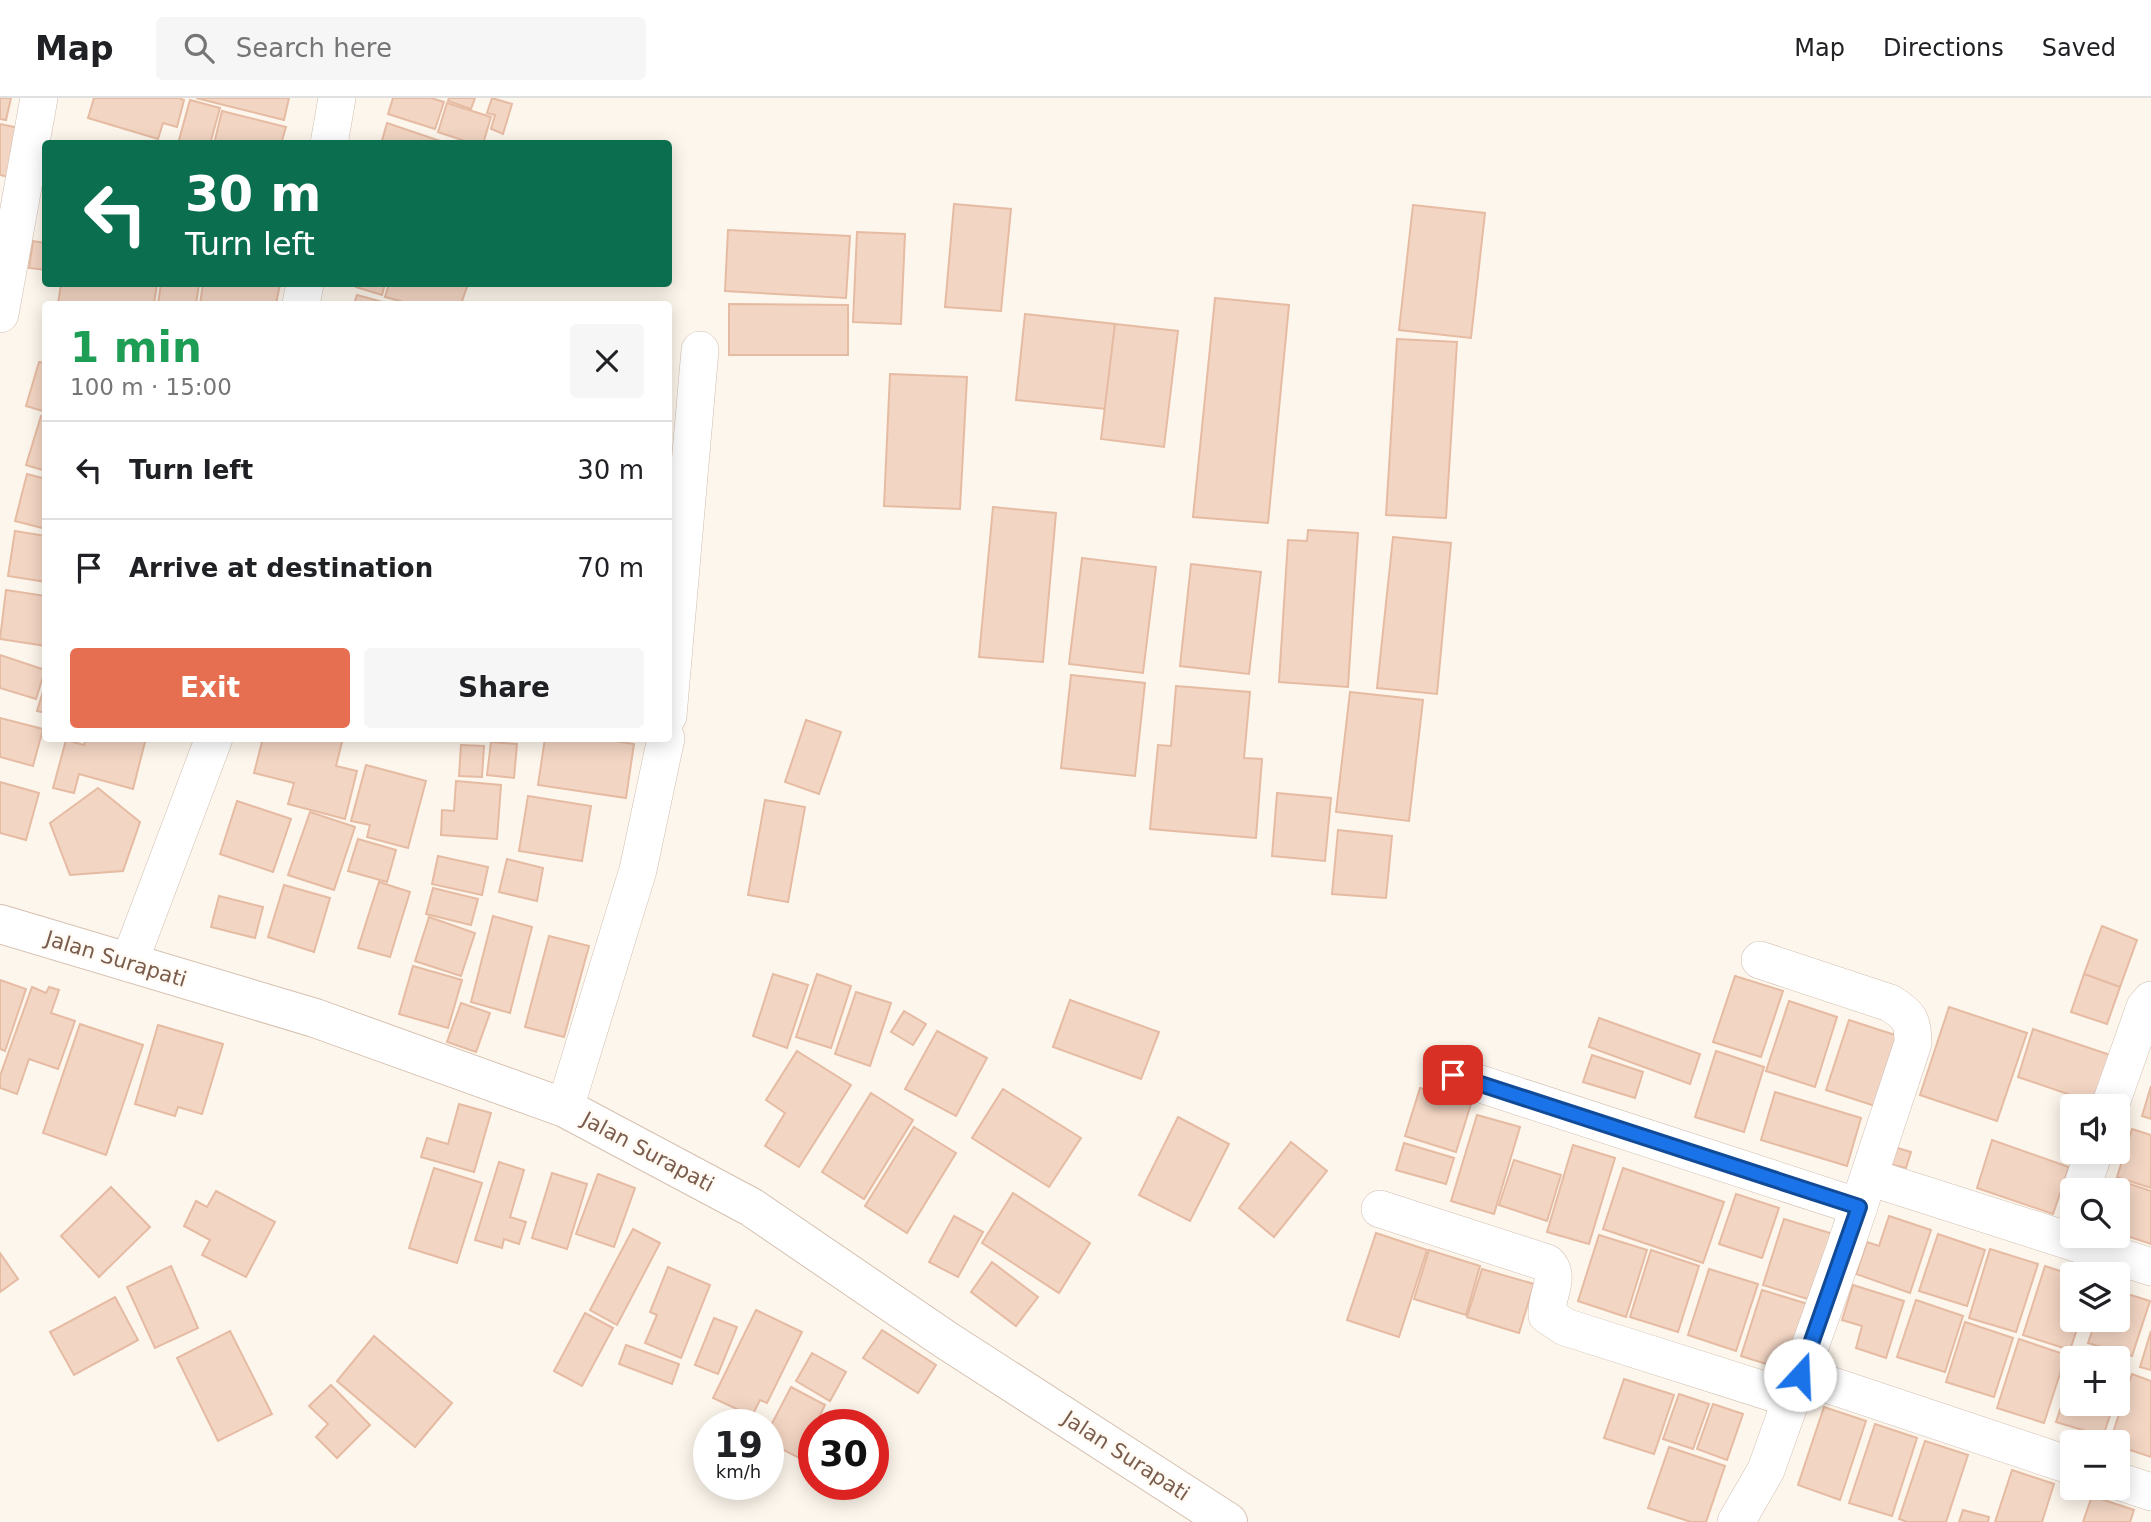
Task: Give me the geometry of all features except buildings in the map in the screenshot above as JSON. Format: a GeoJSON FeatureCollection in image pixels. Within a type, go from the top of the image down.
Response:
{"type":"FeatureCollection","features":[{"type":"Feature","properties":{"kind":"street"},"geometry":{"type":"LineString","coordinates":[[0,314],[38,149],[39,98]]}},
{"type":"Feature","properties":{"kind":"street"},"geometry":{"type":"LineString","coordinates":[[330,140],[337,98]]}},
{"type":"Feature","properties":{"kind":"street"},"geometry":{"type":"LineString","coordinates":[[672,670],[700,350]]}},
{"type":"Feature","properties":{"kind":"street"},"geometry":{"type":"LineString","coordinates":[[129,963],[212,742]]}},
{"type":"Feature","properties":{"kind":"street"},"geometry":{"type":"LineString","coordinates":[[565,1108],[638,870],[665,742]]}},
{"type":"Feature","properties":{"kind":"street","name":"Jalan Surapati"},"geometry":{"type":"LineString","coordinates":[[0,925],[315,1018],[565,1108],[751,1207],[946,1340],[1228,1522]]}},
{"type":"Feature","properties":{"kind":"street"},"geometry":{"type":"LineString","coordinates":[[1736,1522],[1766,1469],[1864,1192],[1913,1043],[1913,1027],[1906,1013],[1890,1003],[1760,960]]}},
{"type":"Feature","properties":{"kind":"street"},"geometry":{"type":"LineString","coordinates":[[2114,1094],[2145,1007],[2151,1000]]}},
{"type":"Feature","properties":{"kind":"street"},"geometry":{"type":"LineString","coordinates":[[1453,1075],[1864,1192],[2060,1226]]}},
{"type":"Feature","properties":{"kind":"street"},"geometry":{"type":"LineString","coordinates":[[1380,1209],[1547,1263],[1555,1275],[1546,1306],[1547,1315],[1565,1327],[1796,1387],[2060,1463]]}},
{"type":"Feature","properties":{"kind":"street"},"geometry":{"type":"LineString","coordinates":[[2112,1248],[2151,1267]]}},
{"type":"Feature","properties":{"kind":"street"},"geometry":{"type":"LineString","coordinates":[[2130,1485],[2151,1492]]}},
{"type":"Feature","properties":{"kind":"route"},"geometry":{"type":"LineString","coordinates":[[1453,1075],[1859,1207],[1800,1375]]}}]}
